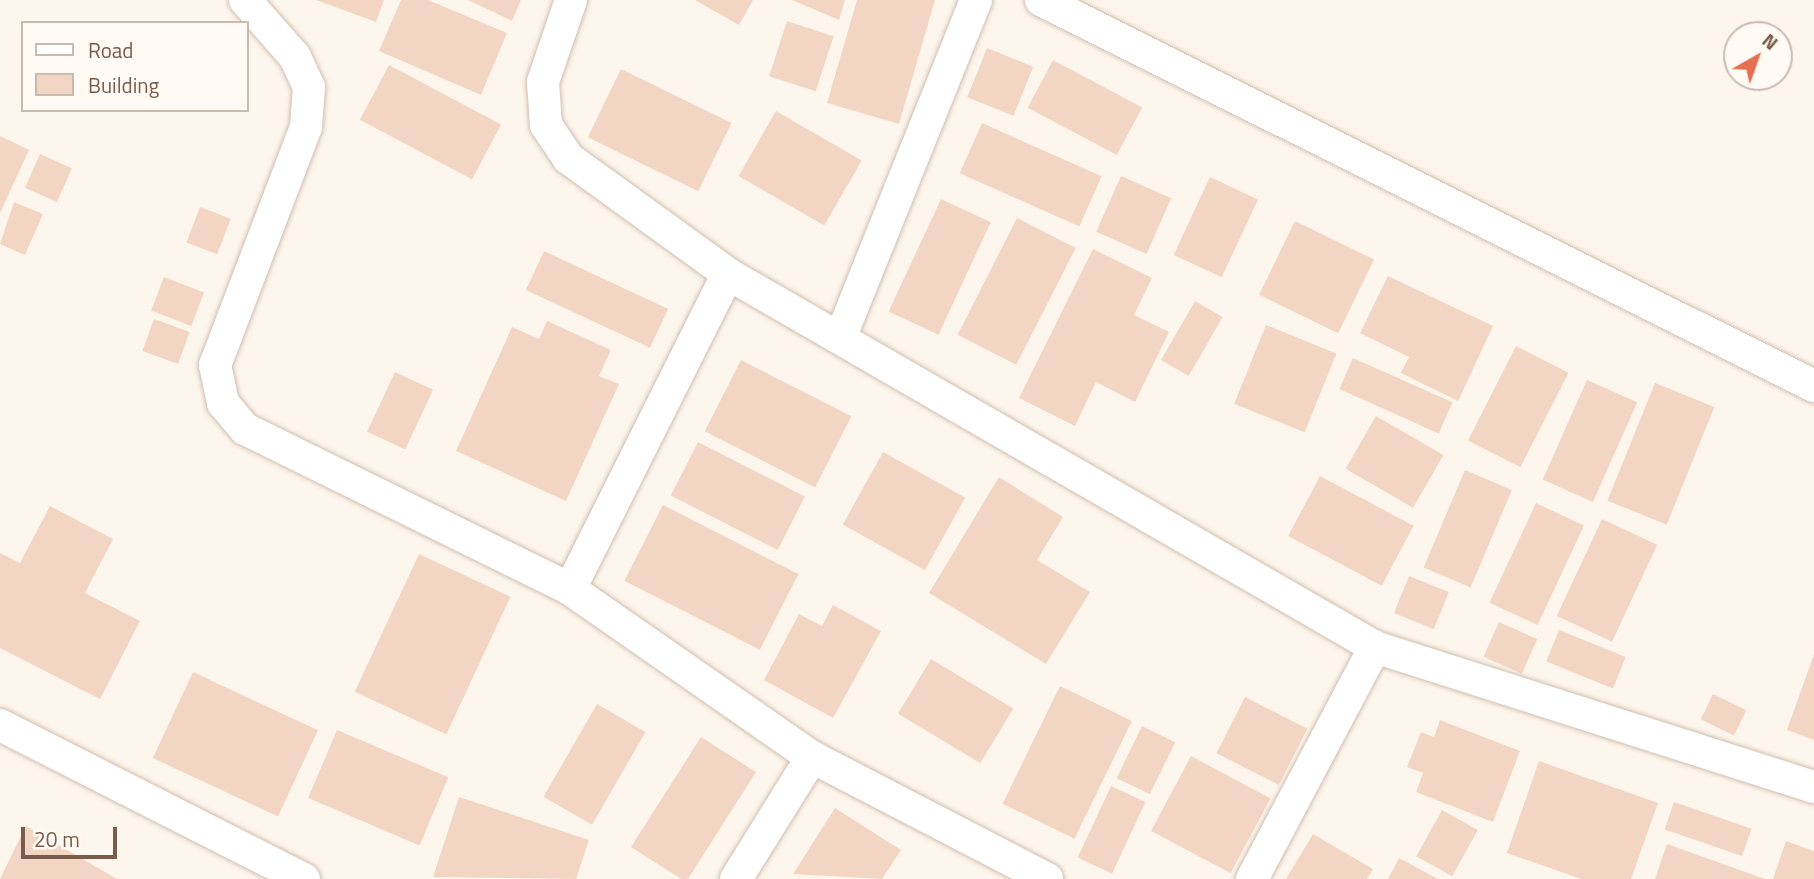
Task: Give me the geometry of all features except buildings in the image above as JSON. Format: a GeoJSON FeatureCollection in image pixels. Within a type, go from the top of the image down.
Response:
{"type":"FeatureCollection","features":[{"type":"Feature","properties":{"kind":"street"},"geometry":{"type":"LineString","coordinates":[[244,0],[295,57],[309,87],[306,127],[215,365],[222,403],[245,429],[570,589],[812,757],[1047,879]]}},
{"type":"Feature","properties":{"kind":"street"},"geometry":{"type":"LineString","coordinates":[[571,0],[543,82],[545,125],[568,158],[728,274],[842,336],[1376,647],[1814,787]]}},
{"type":"Feature","properties":{"kind":"street"},"geometry":{"type":"LineString","coordinates":[[842,336],[976,0]]}},
{"type":"Feature","properties":{"kind":"street"},"geometry":{"type":"LineString","coordinates":[[1041,0],[1814,386]]}},
{"type":"Feature","properties":{"kind":"street"},"geometry":{"type":"LineString","coordinates":[[570,589],[728,274]]}},
{"type":"Feature","properties":{"kind":"street"},"geometry":{"type":"LineString","coordinates":[[1252,879],[1376,647]]}},
{"type":"Feature","properties":{"kind":"street"},"geometry":{"type":"LineString","coordinates":[[0,725],[304,879]]}},
{"type":"Feature","properties":{"kind":"street"},"geometry":{"type":"LineString","coordinates":[[736,879],[812,757]]}}]}
